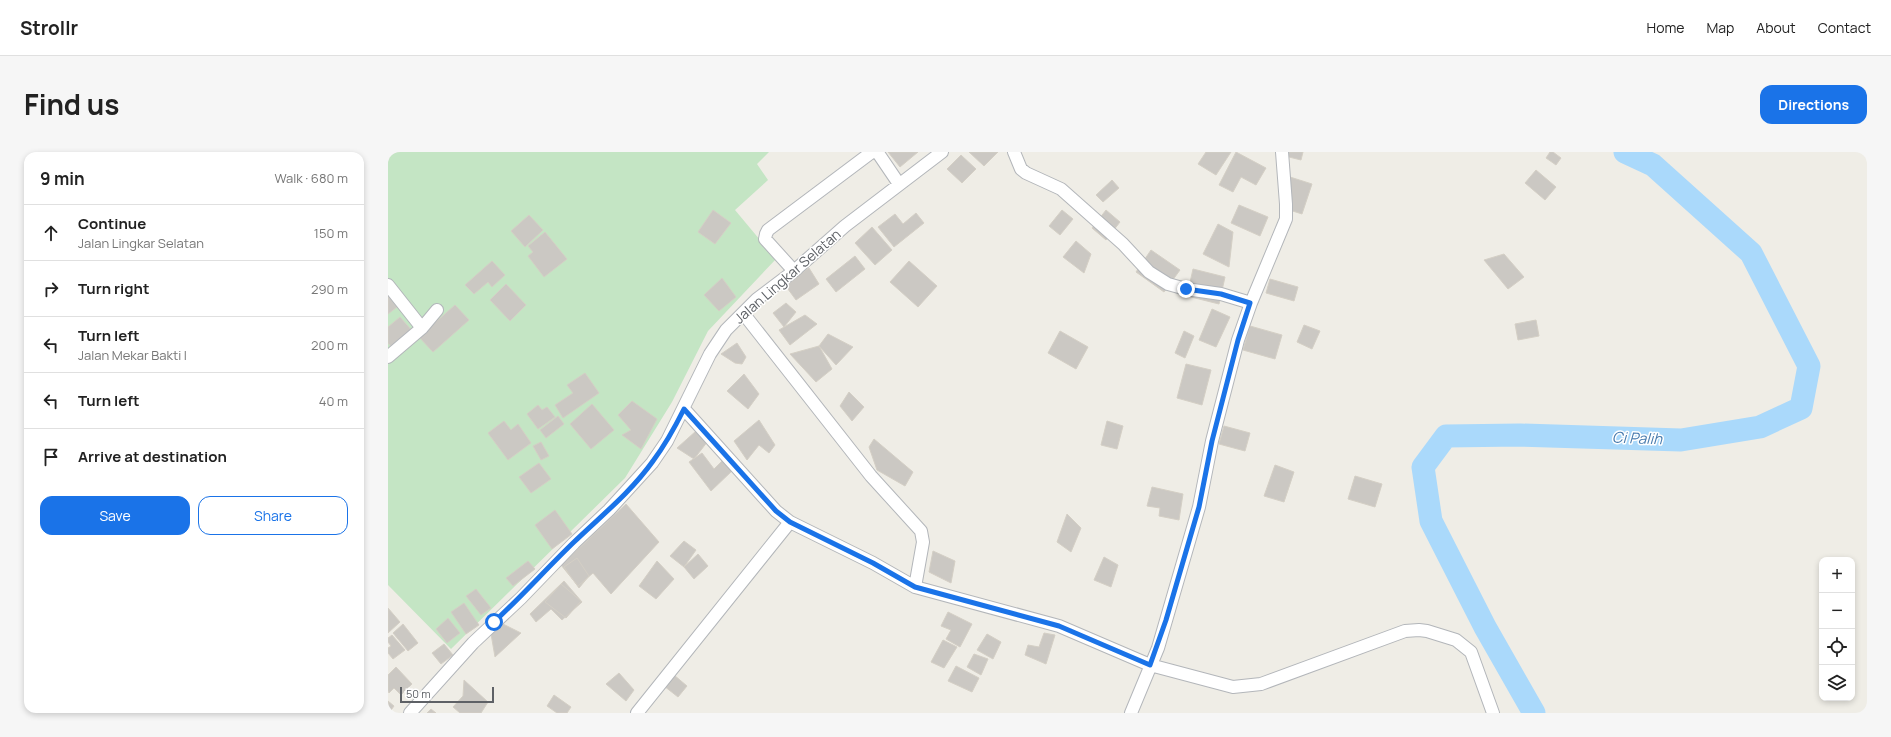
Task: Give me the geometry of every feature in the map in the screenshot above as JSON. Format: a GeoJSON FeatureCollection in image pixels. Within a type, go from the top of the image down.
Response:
{"type":"FeatureCollection","features":[{"type":"Feature","properties":{"kind":"street"},"geometry":{"type":"LineString","coordinates":[[794,271],[765,239],[768,230],[872,152]]}},
{"type":"Feature","properties":{"kind":"street"},"geometry":{"type":"LineString","coordinates":[[875,152],[878,153],[899,184]]}},
{"type":"Feature","properties":{"kind":"street","name":"Jalan Lingkar Selatan"},"geometry":{"type":"LineString","coordinates":[[410,713],[468,648],[521,598],[574,543],[609,510],[652,463],[667,441],[710,354],[726,330],[757,299],[794,271],[845,226],[942,152]]}},
{"type":"Feature","properties":{"kind":"street"},"geometry":{"type":"LineString","coordinates":[[1014,152],[1021,169],[1026,173],[1062,189],[1123,244],[1149,272],[1168,284],[1186,289],[1221,294],[1250,303]]}},
{"type":"Feature","properties":{"kind":"street"},"geometry":{"type":"LineString","coordinates":[[1131,713],[1164,627],[1199,507],[1212,441],[1238,340],[1250,303],[1286,219],[1282,152]]}},
{"type":"Feature","properties":{"kind":"street"},"geometry":{"type":"LineString","coordinates":[[388,285],[422,328]]}},
{"type":"Feature","properties":{"kind":"street"},"geometry":{"type":"LineString","coordinates":[[388,357],[422,328],[436,310]]}},
{"type":"Feature","properties":{"kind":"street"},"geometry":{"type":"LineString","coordinates":[[743,313],[871,476],[921,531],[923,542],[915,587]]}},
{"type":"Feature","properties":{"kind":"street"},"geometry":{"type":"LineString","coordinates":[[684,409],[776,511],[790,522],[873,563],[915,587],[1059,626],[1150,665],[1234,687],[1261,684],[1404,632],[1419,630],[1456,640],[1471,652],[1493,713]]}},
{"type":"Feature","properties":{"kind":"street"},"geometry":{"type":"LineString","coordinates":[[637,713],[790,522]]}},
{"type":"Feature","properties":{"kind":"green space"},"geometry":{"type":"Polygon","coordinates":[[[388,152],[769,152],[757,164],[768,180],[735,210],[776,259],[708,331],[672,402],[625,478],[451,649],[388,585],[388,152]]]}},
{"type":"Feature","properties":{"kind":"building"},"geometry":{"type":"Polygon","coordinates":[[[888,152],[918,152],[900,167],[888,152]]]}},
{"type":"Feature","properties":{"kind":"building"},"geometry":{"type":"Polygon","coordinates":[[[969,152],[998,152],[984,166],[969,152]]]}},
{"type":"Feature","properties":{"kind":"building"},"geometry":{"type":"Polygon","coordinates":[[[1206,152],[1231,152],[1216,175],[1198,164],[1206,152]]]}},
{"type":"Feature","properties":{"kind":"building"},"geometry":{"type":"Polygon","coordinates":[[[1236,152],[1266,168],[1256,185],[1241,177],[1233,192],[1219,185],[1236,152]]]}},
{"type":"Feature","properties":{"kind":"building"},"geometry":{"type":"Polygon","coordinates":[[[1286,152],[1303,152],[1301,160],[1285,156],[1286,152]]]}},
{"type":"Feature","properties":{"kind":"building"},"geometry":{"type":"Polygon","coordinates":[[[1550,152],[1553,152],[1561,158],[1556,165],[1546,158],[1550,152]]]}},
{"type":"Feature","properties":{"kind":"building"},"geometry":{"type":"Polygon","coordinates":[[[961,155],[976,169],[962,183],[947,169],[961,155]]]}},
{"type":"Feature","properties":{"kind":"building"},"geometry":{"type":"Polygon","coordinates":[[[1536,170],[1556,187],[1545,200],[1525,183],[1536,170]]]}},
{"type":"Feature","properties":{"kind":"building"},"geometry":{"type":"Polygon","coordinates":[[[1290,177],[1312,184],[1302,214],[1280,207],[1290,177]]]}},
{"type":"Feature","properties":{"kind":"building"},"geometry":{"type":"Polygon","coordinates":[[[1112,180],[1119,188],[1103,202],[1096,195],[1112,180]]]}},
{"type":"Feature","properties":{"kind":"building"},"geometry":{"type":"Polygon","coordinates":[[[1239,205],[1268,217],[1260,236],[1231,223],[1239,205]]]}},
{"type":"Feature","properties":{"kind":"building"},"geometry":{"type":"Polygon","coordinates":[[[713,210],[731,223],[715,244],[698,232],[713,210]]]}},
{"type":"Feature","properties":{"kind":"building"},"geometry":{"type":"Polygon","coordinates":[[[1062,210],[1073,219],[1060,235],[1049,226],[1062,210]]]}},
{"type":"Feature","properties":{"kind":"building"},"geometry":{"type":"Polygon","coordinates":[[[1106,210],[1120,222],[1106,240],[1092,228],[1106,210]]]}},
{"type":"Feature","properties":{"kind":"building"},"geometry":{"type":"Polygon","coordinates":[[[916,213],[924,223],[894,247],[878,227],[895,214],[903,224],[916,213]]]}},
{"type":"Feature","properties":{"kind":"building"},"geometry":{"type":"Polygon","coordinates":[[[529,215],[543,230],[525,247],[511,231],[529,215]]]}},
{"type":"Feature","properties":{"kind":"building"},"geometry":{"type":"Polygon","coordinates":[[[1218,224],[1233,232],[1229,267],[1203,254],[1218,224]]]}},
{"type":"Feature","properties":{"kind":"building"},"geometry":{"type":"Polygon","coordinates":[[[872,227],[892,250],[875,265],[855,243],[872,227]]]}},
{"type":"Feature","properties":{"kind":"building"},"geometry":{"type":"Polygon","coordinates":[[[545,232],[567,259],[544,277],[528,256],[533,252],[528,246],[545,232]]]}},
{"type":"Feature","properties":{"kind":"building"},"geometry":{"type":"Polygon","coordinates":[[[1076,241],[1091,254],[1084,273],[1063,257],[1076,241]]]}},
{"type":"Feature","properties":{"kind":"building"},"geometry":{"type":"Polygon","coordinates":[[[1151,250],[1180,270],[1164,292],[1136,272],[1151,250]]]}},
{"type":"Feature","properties":{"kind":"building"},"geometry":{"type":"Polygon","coordinates":[[[1504,254],[1524,277],[1508,289],[1484,260],[1504,254]]]}},
{"type":"Feature","properties":{"kind":"building"},"geometry":{"type":"Polygon","coordinates":[[[855,256],[865,269],[836,292],[826,279],[855,256]]]}},
{"type":"Feature","properties":{"kind":"building"},"geometry":{"type":"Polygon","coordinates":[[[492,261],[505,275],[492,287],[488,282],[474,294],[465,285],[492,261]]]}},
{"type":"Feature","properties":{"kind":"building"},"geometry":{"type":"Polygon","coordinates":[[[909,261],[937,286],[918,307],[890,282],[909,261]]]}},
{"type":"Feature","properties":{"kind":"building"},"geometry":{"type":"Polygon","coordinates":[[[809,268],[819,284],[796,300],[785,285],[809,268]]]}},
{"type":"Feature","properties":{"kind":"building"},"geometry":{"type":"Polygon","coordinates":[[[1193,269],[1225,277],[1219,304],[1187,296],[1193,269]]]}},
{"type":"Feature","properties":{"kind":"building"},"geometry":{"type":"Polygon","coordinates":[[[722,278],[736,297],[719,311],[704,295],[722,278]]]}},
{"type":"Feature","properties":{"kind":"building"},"geometry":{"type":"Polygon","coordinates":[[[1270,279],[1298,287],[1294,301],[1266,293],[1270,279]]]}},
{"type":"Feature","properties":{"kind":"building"},"geometry":{"type":"Polygon","coordinates":[[[506,284],[526,305],[510,321],[490,300],[506,284]]]}},
{"type":"Feature","properties":{"kind":"building"},"geometry":{"type":"Polygon","coordinates":[[[388,295],[397,307],[388,314],[388,295]]]}},
{"type":"Feature","properties":{"kind":"building"},"geometry":{"type":"Polygon","coordinates":[[[786,303],[796,312],[784,327],[773,313],[786,303]]]}},
{"type":"Feature","properties":{"kind":"building"},"geometry":{"type":"Polygon","coordinates":[[[455,305],[469,320],[433,352],[419,337],[455,305]]]}},
{"type":"Feature","properties":{"kind":"building"},"geometry":{"type":"Polygon","coordinates":[[[1212,309],[1230,317],[1216,347],[1199,340],[1212,309]]]}},
{"type":"Feature","properties":{"kind":"building"},"geometry":{"type":"Polygon","coordinates":[[[805,315],[817,324],[790,345],[779,330],[805,315]]]}},
{"type":"Feature","properties":{"kind":"building"},"geometry":{"type":"Polygon","coordinates":[[[400,317],[413,332],[393,349],[388,343],[388,327],[400,317]]]}},
{"type":"Feature","properties":{"kind":"building"},"geometry":{"type":"Polygon","coordinates":[[[1536,320],[1539,336],[1518,340],[1515,324],[1536,320]]]}},
{"type":"Feature","properties":{"kind":"building"},"geometry":{"type":"Polygon","coordinates":[[[1304,325],[1320,331],[1312,349],[1297,342],[1304,325]]]}},
{"type":"Feature","properties":{"kind":"building"},"geometry":{"type":"Polygon","coordinates":[[[1250,326],[1282,335],[1275,359],[1243,350],[1250,326]]]}},
{"type":"Feature","properties":{"kind":"building"},"geometry":{"type":"Polygon","coordinates":[[[1060,331],[1088,347],[1076,369],[1048,353],[1060,331]]]}},
{"type":"Feature","properties":{"kind":"building"},"geometry":{"type":"Polygon","coordinates":[[[1184,331],[1194,336],[1185,358],[1175,353],[1184,331]]]}},
{"type":"Feature","properties":{"kind":"building"},"geometry":{"type":"Polygon","coordinates":[[[828,334],[853,347],[836,365],[819,346],[828,334]]]}},
{"type":"Feature","properties":{"kind":"building"},"geometry":{"type":"Polygon","coordinates":[[[737,343],[746,357],[742,364],[735,363],[721,354],[737,343]]]}},
{"type":"Feature","properties":{"kind":"building"},"geometry":{"type":"Polygon","coordinates":[[[819,346],[832,369],[816,382],[790,354],[819,346]]]}},
{"type":"Feature","properties":{"kind":"building"},"geometry":{"type":"Polygon","coordinates":[[[1186,364],[1211,370],[1202,405],[1177,398],[1186,364]]]}},
{"type":"Feature","properties":{"kind":"building"},"geometry":{"type":"Polygon","coordinates":[[[585,373],[599,393],[563,418],[555,405],[573,393],[567,385],[585,373]]]}},
{"type":"Feature","properties":{"kind":"building"},"geometry":{"type":"Polygon","coordinates":[[[744,374],[759,394],[748,409],[727,391],[744,374]]]}},
{"type":"Feature","properties":{"kind":"building"},"geometry":{"type":"Polygon","coordinates":[[[849,392],[864,407],[852,421],[840,406],[849,392]]]}},
{"type":"Feature","properties":{"kind":"building"},"geometry":{"type":"Polygon","coordinates":[[[632,401],[657,419],[641,449],[622,435],[631,430],[618,415],[632,401]]]}},
{"type":"Feature","properties":{"kind":"building"},"geometry":{"type":"Polygon","coordinates":[[[592,404],[614,430],[591,449],[570,424],[592,404]]]}},
{"type":"Feature","properties":{"kind":"building"},"geometry":{"type":"Polygon","coordinates":[[[538,405],[542,410],[547,407],[555,417],[538,429],[527,414],[538,405]]]}},
{"type":"Feature","properties":{"kind":"building"},"geometry":{"type":"Polygon","coordinates":[[[558,416],[564,424],[546,438],[540,430],[558,416]]]}},
{"type":"Feature","properties":{"kind":"building"},"geometry":{"type":"Polygon","coordinates":[[[759,420],[775,445],[769,453],[759,445],[747,460],[734,441],[759,420]]]}},
{"type":"Feature","properties":{"kind":"building"},"geometry":{"type":"Polygon","coordinates":[[[504,421],[511,430],[518,424],[531,443],[508,460],[488,433],[504,421]]]}},
{"type":"Feature","properties":{"kind":"building"},"geometry":{"type":"Polygon","coordinates":[[[1107,421],[1123,426],[1117,449],[1101,445],[1107,421]]]}},
{"type":"Feature","properties":{"kind":"building"},"geometry":{"type":"Polygon","coordinates":[[[1224,426],[1250,433],[1245,451],[1219,444],[1224,426]]]}},
{"type":"Feature","properties":{"kind":"building"},"geometry":{"type":"Polygon","coordinates":[[[696,431],[708,441],[694,459],[677,448],[696,431]]]}},
{"type":"Feature","properties":{"kind":"building"},"geometry":{"type":"Polygon","coordinates":[[[874,439],[913,472],[905,486],[877,470],[869,447],[874,439]]]}},
{"type":"Feature","properties":{"kind":"building"},"geometry":{"type":"Polygon","coordinates":[[[541,442],[549,456],[541,460],[533,446],[541,442]]]}},
{"type":"Feature","properties":{"kind":"building"},"geometry":{"type":"Polygon","coordinates":[[[702,453],[714,469],[724,459],[733,470],[711,491],[689,462],[702,453]]]}},
{"type":"Feature","properties":{"kind":"building"},"geometry":{"type":"Polygon","coordinates":[[[539,463],[551,479],[531,493],[519,477],[539,463]]]}},
{"type":"Feature","properties":{"kind":"building"},"geometry":{"type":"Polygon","coordinates":[[[1275,465],[1294,472],[1284,502],[1264,496],[1275,465]]]}},
{"type":"Feature","properties":{"kind":"building"},"geometry":{"type":"Polygon","coordinates":[[[1355,476],[1382,484],[1375,507],[1348,499],[1355,476]]]}},
{"type":"Feature","properties":{"kind":"building"},"geometry":{"type":"Polygon","coordinates":[[[1152,487],[1183,494],[1179,520],[1159,516],[1160,508],[1147,506],[1152,487]]]}},
{"type":"Feature","properties":{"kind":"building"},"geometry":{"type":"Polygon","coordinates":[[[626,504],[659,542],[611,594],[593,573],[578,586],[561,565],[626,504]]]}},
{"type":"Feature","properties":{"kind":"building"},"geometry":{"type":"Polygon","coordinates":[[[555,510],[572,534],[552,549],[535,525],[555,510]]]}},
{"type":"Feature","properties":{"kind":"building"},"geometry":{"type":"Polygon","coordinates":[[[1067,514],[1081,528],[1071,552],[1057,542],[1067,514]]]}},
{"type":"Feature","properties":{"kind":"building"},"geometry":{"type":"Polygon","coordinates":[[[684,541],[696,550],[684,567],[670,556],[684,541]]]}},
{"type":"Feature","properties":{"kind":"building"},"geometry":{"type":"Polygon","coordinates":[[[933,551],[955,561],[951,583],[929,572],[933,551]]]}},
{"type":"Feature","properties":{"kind":"building"},"geometry":{"type":"Polygon","coordinates":[[[698,554],[708,566],[694,579],[684,567],[698,554]]]}},
{"type":"Feature","properties":{"kind":"building"},"geometry":{"type":"Polygon","coordinates":[[[1104,557],[1118,565],[1111,587],[1094,580],[1104,557]]]}},
{"type":"Feature","properties":{"kind":"building"},"geometry":{"type":"Polygon","coordinates":[[[577,558],[589,576],[579,588],[564,567],[577,558]]]}},
{"type":"Feature","properties":{"kind":"building"},"geometry":{"type":"Polygon","coordinates":[[[528,561],[535,569],[513,586],[506,578],[528,561]]]}},
{"type":"Feature","properties":{"kind":"building"},"geometry":{"type":"Polygon","coordinates":[[[657,561],[674,579],[656,599],[639,586],[657,561]]]}},
{"type":"Feature","properties":{"kind":"building"},"geometry":{"type":"Polygon","coordinates":[[[564,581],[582,602],[562,620],[551,609],[536,622],[530,614],[564,581]]]}},
{"type":"Feature","properties":{"kind":"building"},"geometry":{"type":"Polygon","coordinates":[[[561,584],[581,601],[566,618],[545,602],[561,584]]]}},
{"type":"Feature","properties":{"kind":"building"},"geometry":{"type":"Polygon","coordinates":[[[476,589],[491,608],[481,615],[466,596],[476,589]]]}},
{"type":"Feature","properties":{"kind":"building"},"geometry":{"type":"Polygon","coordinates":[[[464,603],[479,625],[466,634],[451,612],[464,603]]]}},
{"type":"Feature","properties":{"kind":"building"},"geometry":{"type":"Polygon","coordinates":[[[388,608],[400,622],[388,633],[388,608]]]}},
{"type":"Feature","properties":{"kind":"building"},"geometry":{"type":"Polygon","coordinates":[[[948,612],[972,624],[960,647],[946,639],[951,630],[941,626],[948,612]]]}},
{"type":"Feature","properties":{"kind":"building"},"geometry":{"type":"Polygon","coordinates":[[[448,618],[460,633],[447,643],[436,629],[448,618]]]}},
{"type":"Feature","properties":{"kind":"building"},"geometry":{"type":"Polygon","coordinates":[[[501,623],[521,633],[495,657],[491,634],[501,623]]]}},
{"type":"Feature","properties":{"kind":"building"},"geometry":{"type":"Polygon","coordinates":[[[403,624],[418,643],[408,651],[393,633],[403,624]]]}},
{"type":"Feature","properties":{"kind":"building"},"geometry":{"type":"Polygon","coordinates":[[[1044,633],[1055,635],[1046,664],[1025,655],[1028,645],[1039,647],[1044,633]]]}},
{"type":"Feature","properties":{"kind":"building"},"geometry":{"type":"Polygon","coordinates":[[[987,634],[1001,642],[993,659],[977,650],[987,634]]]}},
{"type":"Feature","properties":{"kind":"building"},"geometry":{"type":"Polygon","coordinates":[[[392,635],[405,650],[393,659],[388,653],[388,648],[391,646],[388,642],[388,638],[392,635]]]}},
{"type":"Feature","properties":{"kind":"building"},"geometry":{"type":"Polygon","coordinates":[[[943,640],[957,647],[944,668],[931,662],[943,640]]]}},
{"type":"Feature","properties":{"kind":"building"},"geometry":{"type":"Polygon","coordinates":[[[444,644],[453,655],[441,664],[432,653],[444,644]]]}},
{"type":"Feature","properties":{"kind":"building"},"geometry":{"type":"Polygon","coordinates":[[[974,654],[988,659],[981,675],[967,667],[974,654]]]}},
{"type":"Feature","properties":{"kind":"building"},"geometry":{"type":"Polygon","coordinates":[[[956,666],[979,678],[972,692],[948,681],[956,666]]]}},
{"type":"Feature","properties":{"kind":"building"},"geometry":{"type":"Polygon","coordinates":[[[396,667],[412,684],[401,695],[394,688],[389,693],[388,691],[388,675],[396,667]]]}},
{"type":"Feature","properties":{"kind":"building"},"geometry":{"type":"Polygon","coordinates":[[[619,673],[634,690],[626,701],[606,684],[619,673]]]}},
{"type":"Feature","properties":{"kind":"building"},"geometry":{"type":"Polygon","coordinates":[[[674,675],[687,686],[678,697],[664,686],[674,675]]]}},
{"type":"Feature","properties":{"kind":"building"},"geometry":{"type":"Polygon","coordinates":[[[464,680],[488,702],[481,713],[460,713],[453,707],[463,696],[464,680]]]}},
{"type":"Feature","properties":{"kind":"building"},"geometry":{"type":"Polygon","coordinates":[[[554,695],[571,707],[567,713],[557,713],[547,706],[554,695]]]}},
{"type":"Feature","properties":{"kind":"building"},"geometry":{"type":"Polygon","coordinates":[[[388,701],[394,706],[389,713],[388,713],[388,701]]]}},
{"type":"Feature","properties":{"kind":"building"},"geometry":{"type":"Polygon","coordinates":[[[431,709],[436,713],[427,713],[431,709]]]}},
{"type":"Feature","properties":{"kind":"waterway","name":"Ci Palih"},"geometry":{"type":"LineString","coordinates":[[1534,713],[1485,627],[1431,521],[1423,467],[1446,436],[1520,435],[1681,440],[1760,427],[1801,408],[1809,366],[1751,253],[1653,165],[1625,152]]}},
{"type":"Feature","properties":{"kind":"route"},"geometry":{"type":"LineString","coordinates":[[494,622],[521,598],[574,543],[609,510],[652,463],[667,441],[684,409],[776,511],[790,522],[850,551],[915,587],[1009,611],[1059,626],[1150,665],[1158,648],[1199,507],[1212,441],[1238,340],[1250,303],[1221,294],[1186,289]]}}]}
